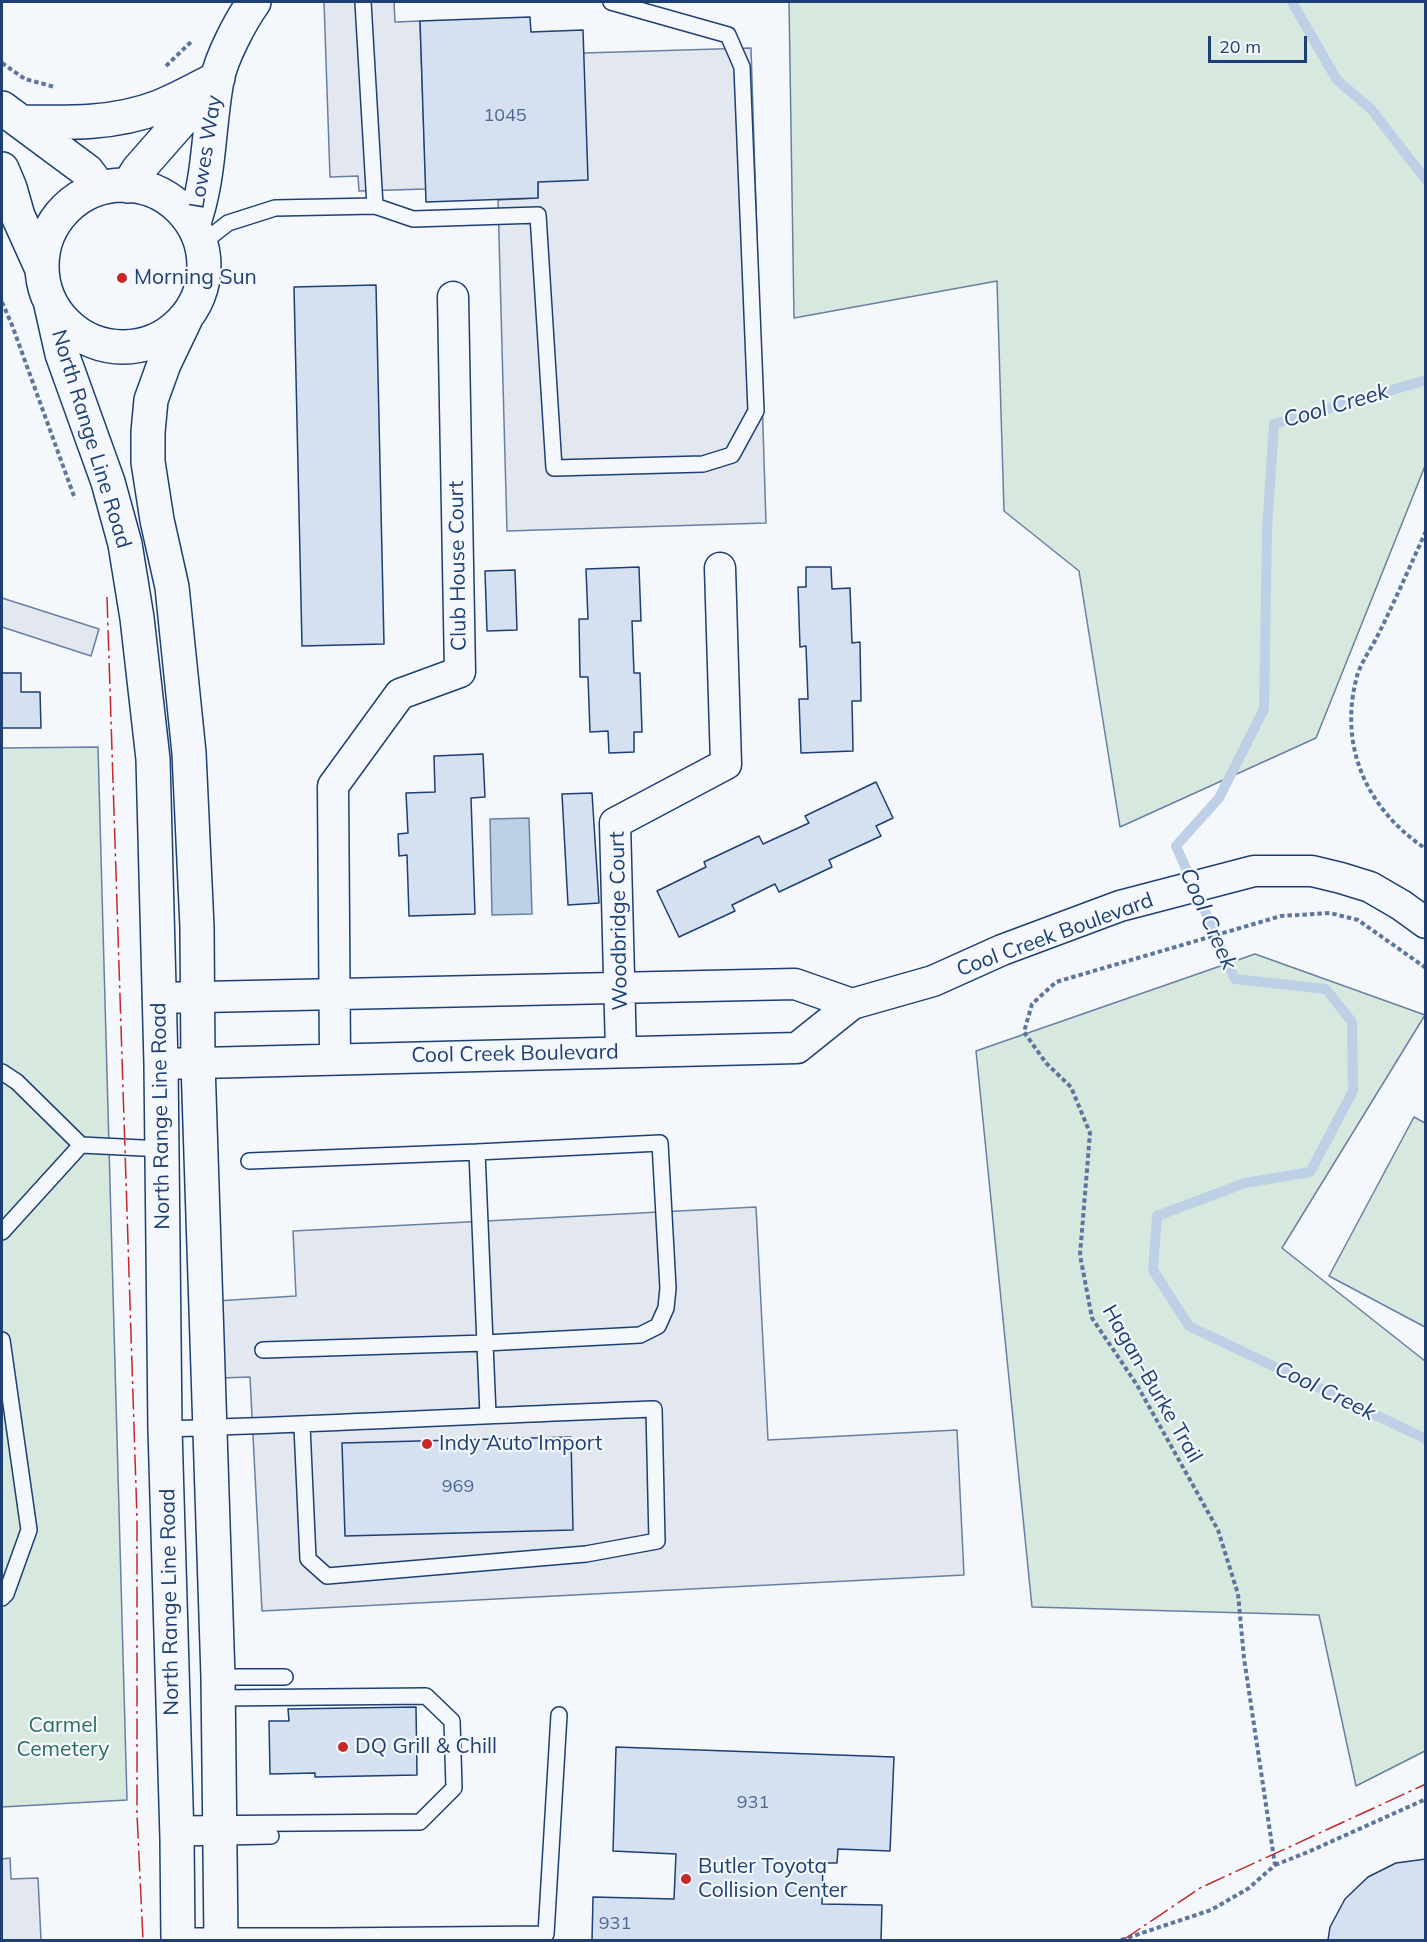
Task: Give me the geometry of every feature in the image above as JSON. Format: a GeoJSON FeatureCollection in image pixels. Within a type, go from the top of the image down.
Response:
{"type":"FeatureCollection","features":[{"type":"Feature","properties":{"kind":"main road","name":"Lowes Way"},"geometry":{"type":"LineString","coordinates":[[197,234],[218,78],[242,19],[254,2]]}},
{"type":"Feature","properties":{"kind":"main road","name":"Lowes Way"},"geometry":{"type":"LineString","coordinates":[[113,187],[138,170],[218,78]]}},
{"type":"Feature","properties":{"kind":"main road"},"geometry":{"type":"LineString","coordinates":[[12,115],[78,124],[133,116],[160,107],[218,78]]}},
{"type":"Feature","properties":{"kind":"main road"},"geometry":{"type":"LineString","coordinates":[[12,115],[87,171],[113,187]]}},
{"type":"Feature","properties":{"kind":"main road"},"geometry":{"type":"LineString","coordinates":[[2,169],[18,216],[42,267]]}},
{"type":"Feature","properties":{"kind":"main road"},"geometry":{"type":"LineString","coordinates":[[113,187],[144,187],[166,197],[186,213],[197,234],[204,255],[204,278],[198,300],[186,318],[166,336],[141,346],[115,347],[89,341],[67,326],[51,305],[44,286],[42,267],[45,242],[56,220],[73,202],[113,187]]}},
{"type":"Feature","properties":{"kind":"main road","name":"North Range Line Road"},"geometry":{"type":"LineString","coordinates":[[51,305],[62,354],[108,482],[125,544],[137,618],[153,759],[163,1149],[165,1429],[178,1938]]}},
{"type":"Feature","properties":{"kind":"main road","name":"North Range Line Road"},"geometry":{"type":"LineString","coordinates":[[186,318],[150,400],[148,462],[172,587],[189,753],[197,927],[198,1063],[218,1688],[221,1938]]}},
{"type":"Feature","properties":{"kind":"street","name":"Club House Court"},"geometry":{"type":"LineString","coordinates":[[335,1059],[333,786],[400,694],[460,672],[453,297]]}},
{"type":"Feature","properties":{"kind":"street","name":"Woodbridge Court"},"geometry":{"type":"LineString","coordinates":[[621,1052],[615,823],[726,764],[720,568]]}},
{"type":"Feature","properties":{"kind":"street","name":"Cool Creek Boulevard"},"geometry":{"type":"LineString","coordinates":[[161,1064],[797,1048],[852,1004],[933,981],[1002,950],[1120,906],[1254,871],[1312,871],[1341,878],[1370,887],[1401,905],[1425,923]]}},
{"type":"Feature","properties":{"kind":"street"},"geometry":{"type":"LineString","coordinates":[[158,998],[795,984],[852,1004]]}},
{"type":"Feature","properties":{"kind":"lane"},"geometry":{"type":"LineString","coordinates":[[363,2],[375,206]]}},
{"type":"Feature","properties":{"kind":"lane"},"geometry":{"type":"LineString","coordinates":[[197,234],[275,208],[375,206],[413,219],[538,215],[554,468],[703,464],[732,455],[756,411],[742,67],[728,35],[611,2]]}},
{"type":"Feature","properties":{"kind":"lane"},"geometry":{"type":"LineString","coordinates":[[2,1072],[17,1082],[81,1145],[163,1149]]}},
{"type":"Feature","properties":{"kind":"lane"},"geometry":{"type":"LineString","coordinates":[[249,1161],[660,1143],[668,1288],[666,1308],[658,1326],[640,1335],[263,1350]]}},
{"type":"Feature","properties":{"kind":"lane"},"geometry":{"type":"LineString","coordinates":[[2,1232],[81,1145]]}},
{"type":"Feature","properties":{"kind":"lane"},"geometry":{"type":"LineString","coordinates":[[477,1152],[488,1415]]}},
{"type":"Feature","properties":{"kind":"lane"},"geometry":{"type":"LineString","coordinates":[[2,1340],[29,1530],[6,1594],[2,1598]]}},
{"type":"Feature","properties":{"kind":"lane"},"geometry":{"type":"LineString","coordinates":[[165,1429],[302,1426],[488,1415],[654,1409],[657,1541],[586,1554],[327,1576],[308,1559],[302,1426]]}},
{"type":"Feature","properties":{"kind":"lane"},"geometry":{"type":"LineString","coordinates":[[218,1688],[285,1677]]}},
{"type":"Feature","properties":{"kind":"lane"},"geometry":{"type":"LineString","coordinates":[[177,1831],[420,1822],[454,1788],[452,1721],[426,1696],[218,1688]]}},
{"type":"Feature","properties":{"kind":"lane"},"geometry":{"type":"LineString","coordinates":[[178,1938],[546,1934],[559,1715]]}},
{"type":"Feature","properties":{"kind":"lane"},"geometry":{"type":"LineString","coordinates":[[220,1830],[271,1836]]}},
{"type":"Feature","properties":{"kind":"path"},"geometry":{"type":"LineString","coordinates":[[156,70],[165,66],[196,38]]}},
{"type":"Feature","properties":{"kind":"path"},"geometry":{"type":"LineString","coordinates":[[2,63],[25,79],[66,89]]}},
{"type":"Feature","properties":{"kind":"path"},"geometry":{"type":"LineString","coordinates":[[2,302],[78,507]]}},
{"type":"Feature","properties":{"kind":"path"},"geometry":{"type":"LineString","coordinates":[[1425,531],[1356,678],[1350,722],[1356,762],[1372,797],[1395,824],[1425,849]]}},
{"type":"Feature","properties":{"kind":"path","name":"Hagan-Burke Trail"},"geometry":{"type":"LineString","coordinates":[[1275,1865],[1244,1658],[1238,1594],[1218,1530],[1137,1385],[1092,1318],[1080,1255],[1090,1133],[1071,1087],[1046,1063],[1024,1032],[1032,1004],[1056,982],[1281,916],[1330,913],[1358,920],[1425,968]]}},
{"type":"Feature","properties":{"kind":"path"},"geometry":{"type":"LineString","coordinates":[[1121,1941],[1211,1910],[1249,1888],[1275,1865],[1425,1799]]}},
{"type":"Feature","properties":{"kind":"green space"},"geometry":{"type":"Polygon","coordinates":[[[789,2],[1425,2],[1425,466],[1316,738],[1120,827],[1079,571],[1004,511],[997,281],[794,318],[789,2]]]}},
{"type":"Feature","properties":{"kind":"green space","name":"Carmel Cemetery"},"geometry":{"type":"Polygon","coordinates":[[[98,747],[127,1800],[2,1807],[2,748],[98,747]]]}},
{"type":"Feature","properties":{"kind":"green space"},"geometry":{"type":"Polygon","coordinates":[[[1255,954],[1425,1015],[1282,1248],[1425,1361],[1425,1751],[1356,1786],[1319,1615],[1032,1607],[976,1051],[1255,954]]]}},
{"type":"Feature","properties":{"kind":"green space"},"geometry":{"type":"Polygon","coordinates":[[[1414,1117],[1425,1123],[1425,1327],[1329,1276],[1414,1117]]]}},
{"type":"Feature","properties":{"kind":"shaded area"},"geometry":{"type":"Polygon","coordinates":[[[324,2],[394,2],[395,22],[420,21],[426,189],[359,191],[358,176],[330,177],[324,2]]]}},
{"type":"Feature","properties":{"kind":"shaded area"},"geometry":{"type":"Polygon","coordinates":[[[751,48],[766,523],[507,531],[498,200],[538,198],[538,182],[584,53],[751,48]]]}},
{"type":"Feature","properties":{"kind":"shaded area"},"geometry":{"type":"Polygon","coordinates":[[[2,598],[99,629],[91,656],[2,627],[2,598]]]}},
{"type":"Feature","properties":{"kind":"shaded area"},"geometry":{"type":"Polygon","coordinates":[[[756,1207],[768,1440],[957,1430],[964,1575],[262,1611],[250,1377],[220,1378],[216,1301],[296,1296],[293,1231],[756,1207]]]}},
{"type":"Feature","properties":{"kind":"shaded area"},"geometry":{"type":"Polygon","coordinates":[[[10,1858],[11,1879],[38,1878],[41,1940],[2,1940],[2,1859],[10,1858]]]}},
{"type":"Feature","properties":{"kind":"water"},"geometry":{"type":"Polygon","coordinates":[[[529,818],[532,914],[492,915],[490,819],[529,818]]]}},
{"type":"Feature","properties":{"kind":"building"},"geometry":{"type":"Polygon","coordinates":[[[530,17],[531,32],[583,30],[588,180],[538,182],[538,198],[426,202],[420,21],[530,17]]]}},
{"type":"Feature","properties":{"kind":"building"},"geometry":{"type":"Polygon","coordinates":[[[376,285],[384,644],[302,646],[294,287],[376,285]]]}},
{"type":"Feature","properties":{"kind":"building"},"geometry":{"type":"Polygon","coordinates":[[[639,567],[641,621],[632,621],[634,673],[640,673],[642,732],[634,732],[634,752],[609,753],[608,731],[590,732],[588,677],[580,677],[579,619],[588,619],[586,569],[639,567]]]}},
{"type":"Feature","properties":{"kind":"building"},"geometry":{"type":"Polygon","coordinates":[[[806,567],[831,567],[832,589],[850,588],[852,643],[860,642],[861,701],[852,701],[853,751],[801,753],[799,699],[808,699],[806,646],[800,647],[798,587],[806,587],[806,567]]]}},
{"type":"Feature","properties":{"kind":"building"},"geometry":{"type":"Polygon","coordinates":[[[515,570],[517,630],[487,631],[485,571],[515,570]]]}},
{"type":"Feature","properties":{"kind":"building"},"geometry":{"type":"Polygon","coordinates":[[[2,673],[21,673],[21,692],[40,692],[41,728],[2,728],[2,673]]]}},
{"type":"Feature","properties":{"kind":"building"},"geometry":{"type":"Polygon","coordinates":[[[483,754],[485,797],[471,798],[475,914],[409,916],[407,855],[399,856],[398,834],[408,833],[406,793],[435,792],[434,756],[483,754]]]}},
{"type":"Feature","properties":{"kind":"building"},"geometry":{"type":"Polygon","coordinates":[[[876,782],[893,818],[876,826],[881,836],[829,860],[832,867],[779,892],[775,884],[732,905],[735,911],[679,937],[657,891],[706,867],[704,862],[759,836],[763,844],[809,823],[805,816],[876,782]]]}},
{"type":"Feature","properties":{"kind":"building"},"geometry":{"type":"Polygon","coordinates":[[[592,793],[599,903],[568,905],[562,794],[592,793]]]}},
{"type":"Feature","properties":{"kind":"building"},"geometry":{"type":"Polygon","coordinates":[[[571,1437],[573,1530],[345,1536],[342,1443],[571,1437]]]}},
{"type":"Feature","properties":{"kind":"building","name":"DQ Grill & Chill"},"geometry":{"type":"Polygon","coordinates":[[[416,1707],[417,1775],[315,1777],[315,1773],[270,1774],[269,1721],[289,1721],[288,1709],[416,1707]]]}},
{"type":"Feature","properties":{"kind":"building"},"geometry":{"type":"Polygon","coordinates":[[[616,1747],[894,1757],[890,1851],[838,1849],[837,1863],[823,1863],[822,1904],[882,1905],[881,1940],[592,1940],[593,1897],[674,1899],[676,1854],[613,1851],[616,1747]]]}},
{"type":"Feature","properties":{"kind":"building"},"geometry":{"type":"Polygon","coordinates":[[[1426,1859],[1426,1940],[1328,1940],[1330,1927],[1345,1899],[1368,1877],[1396,1863],[1426,1859]]]}},
{"type":"Feature","properties":{"kind":"waterway","name":"Cool Creek"},"geometry":{"type":"LineString","coordinates":[[1292,2],[1337,80],[1371,109],[1426,180]]}},
{"type":"Feature","properties":{"kind":"waterway","name":"Cool Creek"},"geometry":{"type":"LineString","coordinates":[[1426,380],[1274,424],[1267,530],[1264,709],[1219,798],[1176,846],[1235,979],[1326,989],[1352,1022],[1353,1091],[1310,1172],[1245,1183],[1157,1216],[1153,1270],[1189,1326],[1426,1439]]}},
{"type":"Feature","properties":{"kind":"power"},"geometry":{"type":"LineString","coordinates":[[107,597],[137,1518],[137,1814],[143,1940]]}},
{"type":"Feature","properties":{"kind":"power"},"geometry":{"type":"LineString","coordinates":[[1123,1940],[1200,1888],[1426,1784]]}},
{"type":"Feature","properties":{"kind":"place","name":"Morning Sun"},"geometry":{"type":"Point","coordinates":[122,278]}},
{"type":"Feature","properties":{"kind":"place","name":"Indy Auto Import"},"geometry":{"type":"Point","coordinates":[427,1444]}},
{"type":"Feature","properties":{"kind":"place","name":"DQ Grill & Chill"},"geometry":{"type":"Point","coordinates":[343,1747]}},
{"type":"Feature","properties":{"kind":"place","name":"Butler Toyota Collision Center"},"geometry":{"type":"Point","coordinates":[686,1879]}}]}
